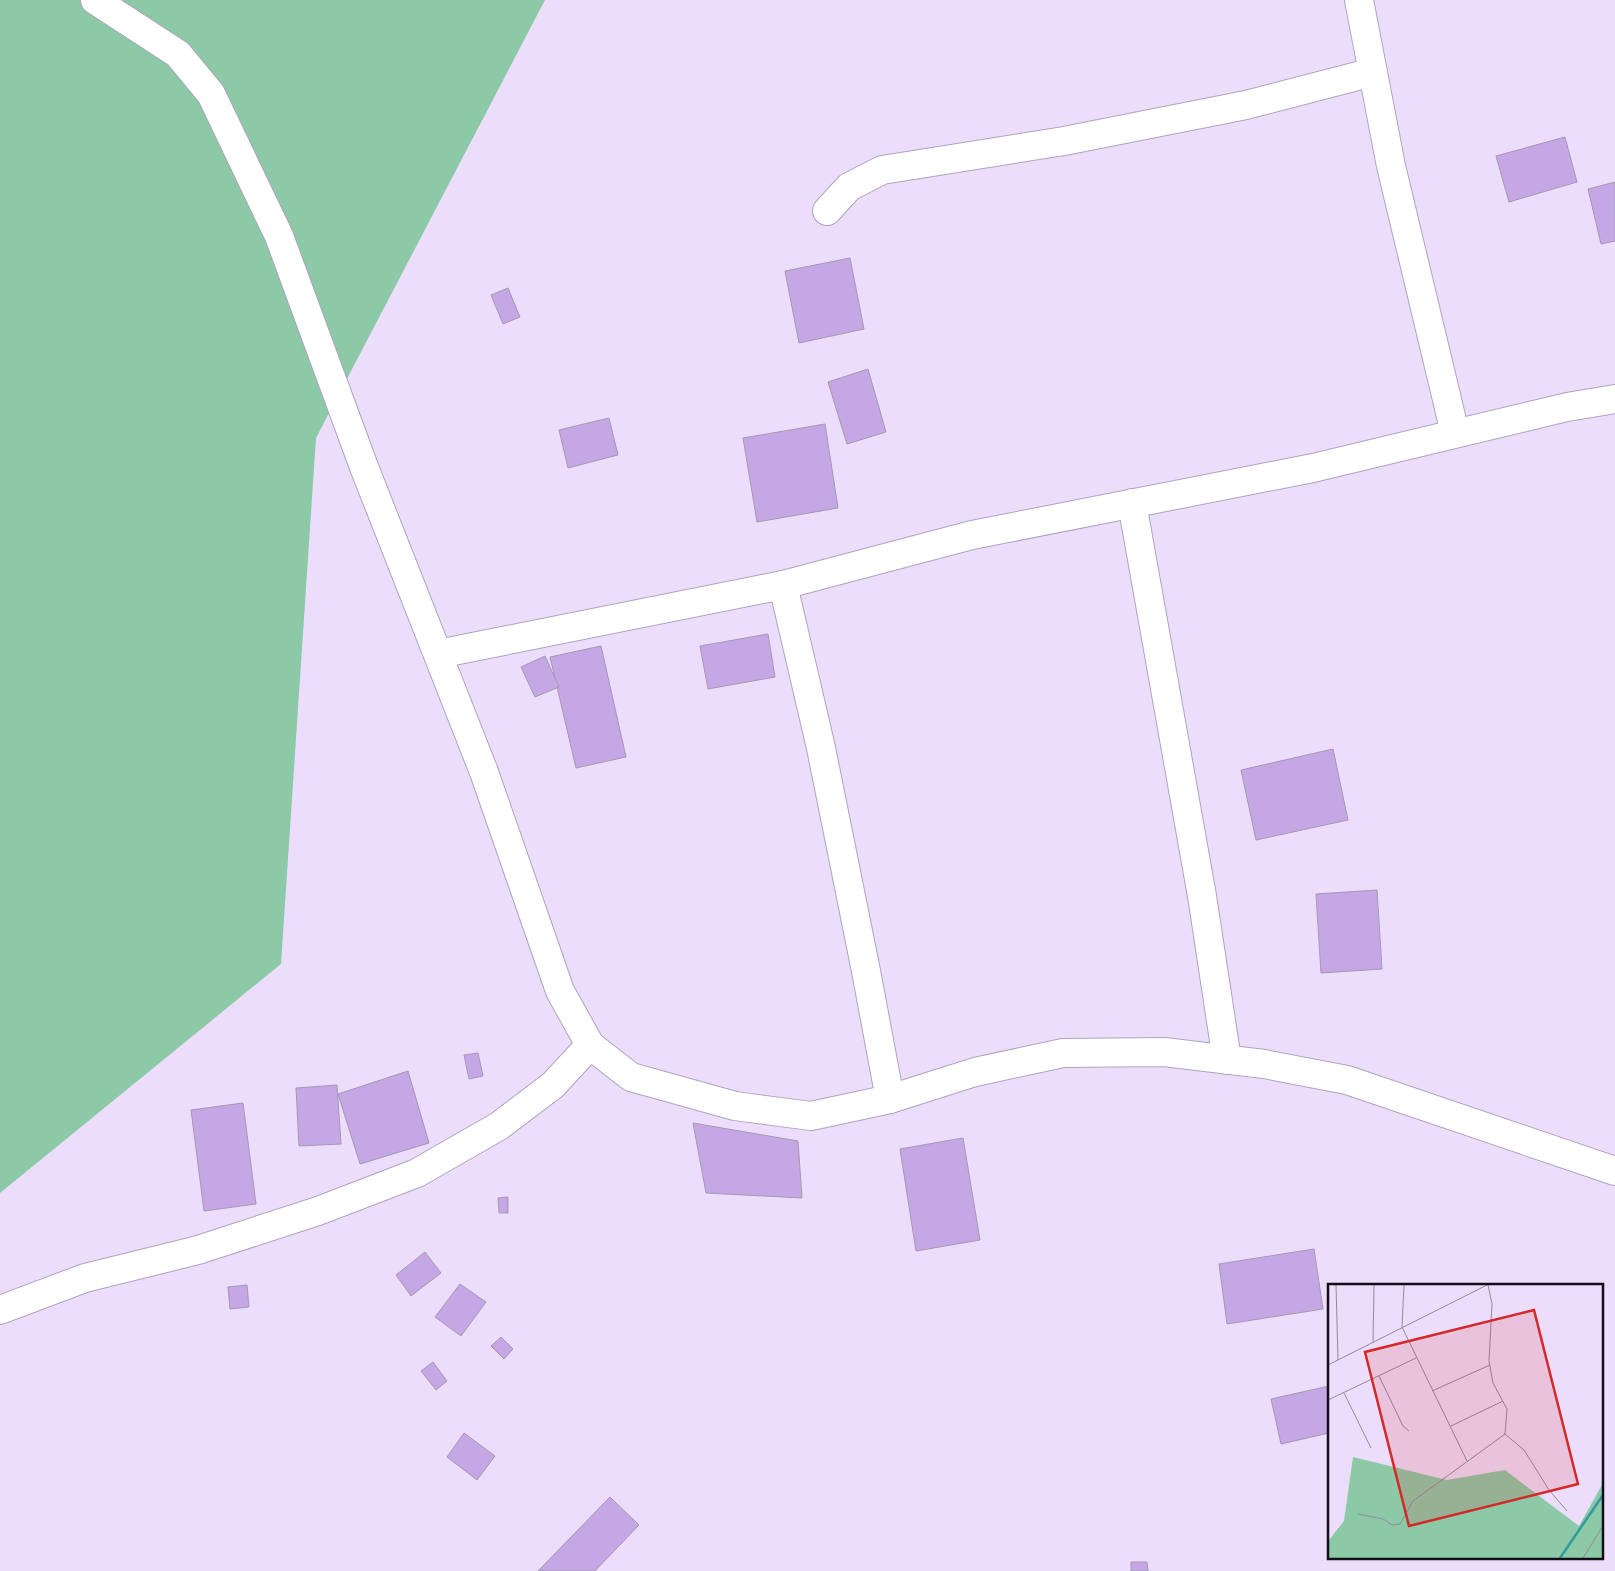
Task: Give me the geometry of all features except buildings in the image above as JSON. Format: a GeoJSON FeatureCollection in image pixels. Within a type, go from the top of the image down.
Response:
{"type":"FeatureCollection","features":[{"type":"Feature","properties":{"kind":"street"},"geometry":{"type":"LineString","coordinates":[[95,0],[178,54],[211,94],[280,236],[364,467],[484,772],[560,991],[590,1045],[631,1077],[736,1106],[811,1116],[890,1099],[975,1072],[1064,1053],[1164,1052],[1264,1064],[1348,1080],[1615,1171]]}},
{"type":"Feature","properties":{"kind":"street"},"geometry":{"type":"LineString","coordinates":[[1359,0],[1391,166],[1455,433]]}},
{"type":"Feature","properties":{"kind":"street"},"geometry":{"type":"LineString","coordinates":[[826,211],[849,187],[882,170],[1064,141],[1246,105],[1373,72]]}},
{"type":"Feature","properties":{"kind":"street"},"geometry":{"type":"LineString","coordinates":[[438,654],[783,585],[972,535],[1313,468],[1567,407],[1615,398]]}},
{"type":"Feature","properties":{"kind":"street"},"geometry":{"type":"LineString","coordinates":[[1132,503],[1202,896],[1227,1060]]}},
{"type":"Feature","properties":{"kind":"street"},"geometry":{"type":"LineString","coordinates":[[783,585],[823,758],[890,1099]]}},
{"type":"Feature","properties":{"kind":"street"},"geometry":{"type":"LineString","coordinates":[[0,1310],[85,1278],[198,1250],[318,1211],[417,1173],[499,1126],[553,1085],[590,1045]]}},
{"type":"Feature","properties":{"kind":"green space"},"geometry":{"type":"Polygon","coordinates":[[[0,0],[545,0],[316,438],[281,964],[0,1193],[0,0]]]}}]}
